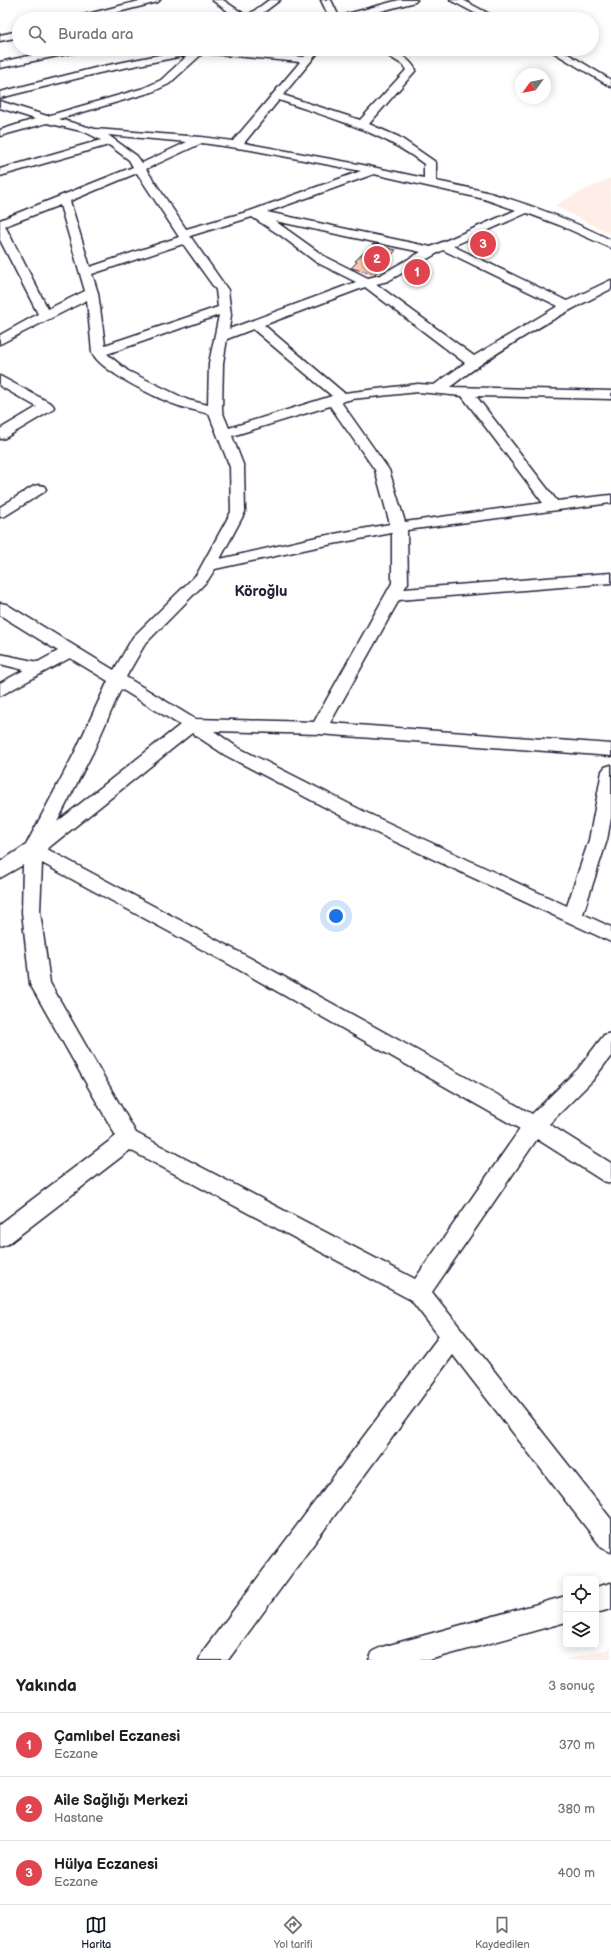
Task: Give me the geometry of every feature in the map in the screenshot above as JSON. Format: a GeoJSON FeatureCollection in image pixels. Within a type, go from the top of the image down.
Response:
{"type":"FeatureCollection","features":[{"type":"Feature","properties":{"kind":"street"},"geometry":{"type":"LineString","coordinates":[[112,0],[130,12]]}},
{"type":"Feature","properties":{"kind":"street"},"geometry":{"type":"LineString","coordinates":[[108,12],[155,0]]}},
{"type":"Feature","properties":{"kind":"street"},"geometry":{"type":"LineString","coordinates":[[217,0],[235,12]]}},
{"type":"Feature","properties":{"kind":"street"},"geometry":{"type":"LineString","coordinates":[[259,12],[275,0]]}},
{"type":"Feature","properties":{"kind":"street"},"geometry":{"type":"LineString","coordinates":[[326,0],[332,12]]}},
{"type":"Feature","properties":{"kind":"street"},"geometry":{"type":"LineString","coordinates":[[364,12],[412,0]]}},
{"type":"Feature","properties":{"kind":"street"},"geometry":{"type":"LineString","coordinates":[[456,0],[480,12]]}},
{"type":"Feature","properties":{"kind":"street"},"geometry":{"type":"LineString","coordinates":[[0,38],[12,35]]}},
{"type":"Feature","properties":{"kind":"street"},"geometry":{"type":"LineString","coordinates":[[0,65],[43,56]]}},
{"type":"Feature","properties":{"kind":"street"},"geometry":{"type":"LineString","coordinates":[[0,95],[99,70],[166,56]]}},
{"type":"Feature","properties":{"kind":"street"},"geometry":{"type":"LineString","coordinates":[[0,133],[148,90],[165,82],[192,56]]}},
{"type":"Feature","properties":{"kind":"street"},"geometry":{"type":"LineString","coordinates":[[267,56],[306,60]]}},
{"type":"Feature","properties":{"kind":"street"},"geometry":{"type":"LineString","coordinates":[[236,145],[310,56]]}},
{"type":"Feature","properties":{"kind":"street"},"geometry":{"type":"LineString","coordinates":[[364,124],[410,70],[407,63],[394,56]]}},
{"type":"Feature","properties":{"kind":"street"},"geometry":{"type":"LineString","coordinates":[[565,56],[611,84]]}},
{"type":"Feature","properties":{"kind":"street"},"geometry":{"type":"LineString","coordinates":[[276,96],[364,124],[402,142],[430,164],[430,183]]}},
{"type":"Feature","properties":{"kind":"street"},"geometry":{"type":"LineString","coordinates":[[0,104],[48,120],[89,130],[201,140],[236,145],[372,170],[487,196],[563,222],[611,244]]}},
{"type":"Feature","properties":{"kind":"street"},"geometry":{"type":"LineString","coordinates":[[89,130],[112,141],[133,158],[222,290],[224,309],[222,336],[216,363],[215,411],[237,467],[238,512],[204,577],[139,641],[117,679],[84,752],[32,850],[31,912],[40,984],[129,1138],[419,1293],[611,1539]]}},
{"type":"Feature","properties":{"kind":"street"},"geometry":{"type":"LineString","coordinates":[[0,224],[140,169],[201,140]]}},
{"type":"Feature","properties":{"kind":"street"},"geometry":{"type":"LineString","coordinates":[[0,173],[112,141]]}},
{"type":"Feature","properties":{"kind":"street"},"geometry":{"type":"LineString","coordinates":[[86,272],[372,170]]}},
{"type":"Feature","properties":{"kind":"street"},"geometry":{"type":"LineString","coordinates":[[64,200],[92,293],[100,355],[123,374],[184,403],[215,411]]}},
{"type":"Feature","properties":{"kind":"street"},"geometry":{"type":"LineString","coordinates":[[222,336],[366,282],[384,278],[438,249],[527,209]]}},
{"type":"Feature","properties":{"kind":"street"},"geometry":{"type":"LineString","coordinates":[[254,212],[438,249],[567,306]]}},
{"type":"Feature","properties":{"kind":"street"},"geometry":{"type":"LineString","coordinates":[[254,212],[320,259],[366,282],[473,362]]}},
{"type":"Feature","properties":{"kind":"street"},"geometry":{"type":"LineString","coordinates":[[0,228],[45,315]]}},
{"type":"Feature","properties":{"kind":"street"},"geometry":{"type":"LineString","coordinates":[[438,390],[473,362],[567,306],[611,284]]}},
{"type":"Feature","properties":{"kind":"street"},"geometry":{"type":"LineString","coordinates":[[0,340],[45,315],[92,293]]}},
{"type":"Feature","properties":{"kind":"street"},"geometry":{"type":"LineString","coordinates":[[100,352],[224,309]]}},
{"type":"Feature","properties":{"kind":"street"},"geometry":{"type":"LineString","coordinates":[[255,324],[337,399],[382,470],[399,528],[400,583],[319,728]]}},
{"type":"Feature","properties":{"kind":"street"},"geometry":{"type":"LineString","coordinates":[[0,380],[47,407],[0,435]]}},
{"type":"Feature","properties":{"kind":"street"},"geometry":{"type":"LineString","coordinates":[[224,434],[351,395],[418,388],[466,392],[611,395]]}},
{"type":"Feature","properties":{"kind":"street"},"geometry":{"type":"LineString","coordinates":[[466,392],[553,506]]}},
{"type":"Feature","properties":{"kind":"street"},"geometry":{"type":"LineString","coordinates":[[0,514],[39,489]]}},
{"type":"Feature","properties":{"kind":"street"},"geometry":{"type":"LineString","coordinates":[[209,566],[317,542],[434,521],[611,499]]}},
{"type":"Feature","properties":{"kind":"street"},"geometry":{"type":"LineString","coordinates":[[393,595],[611,578]]}},
{"type":"Feature","properties":{"kind":"street"},"geometry":{"type":"LineString","coordinates":[[0,608],[69,652],[117,679],[192,725],[231,751],[359,817],[611,935]]}},
{"type":"Feature","properties":{"kind":"street"},"geometry":{"type":"LineString","coordinates":[[0,690],[69,652]]}},
{"type":"Feature","properties":{"kind":"street"},"geometry":{"type":"LineString","coordinates":[[0,659],[41,668]]}},
{"type":"Feature","properties":{"kind":"street"},"geometry":{"type":"LineString","coordinates":[[0,871],[32,850],[192,725],[319,728],[611,750]]}},
{"type":"Feature","properties":{"kind":"street"},"geometry":{"type":"LineString","coordinates":[[573,917],[604,841],[611,772]]}},
{"type":"Feature","properties":{"kind":"street"},"geometry":{"type":"LineString","coordinates":[[32,850],[234,958],[534,1126],[611,1174]]}},
{"type":"Feature","properties":{"kind":"street"},"geometry":{"type":"LineString","coordinates":[[419,1293],[534,1126],[585,1075],[611,1041]]}},
{"type":"Feature","properties":{"kind":"street"},"geometry":{"type":"LineString","coordinates":[[0,1237],[129,1138]]}},
{"type":"Feature","properties":{"kind":"street"},"geometry":{"type":"LineString","coordinates":[[212,1660],[453,1336]]}},
{"type":"Feature","properties":{"kind":"street"},"geometry":{"type":"LineString","coordinates":[[599,1599],[611,1596]]}},
{"type":"Feature","properties":{"kind":"street"},"geometry":{"type":"LineString","coordinates":[[382,1660],[563,1610]]}},
{"type":"Feature","properties":{"kind":"shaded area"},"geometry":{"type":"Polygon","coordinates":[[[611,178],[611,234],[554,206],[582,191],[611,178]]]}},
{"type":"Feature","properties":{"kind":"shaded area"},"geometry":{"type":"Polygon","coordinates":[[[611,1648],[611,1660],[564,1660],[611,1648]]]}},
{"type":"Feature","properties":{"kind":"building"},"geometry":{"type":"Polygon","coordinates":[[[373,244],[396,250],[375,274],[351,268],[357,262],[355,261],[373,244]]]}},
{"type":"Feature","properties":{"kind":"place","name":"Hülya Eczanesi"},"geometry":{"type":"Point","coordinates":[483,244]}},
{"type":"Feature","properties":{"kind":"place","name":"Aile Sağlığı Merkezi"},"geometry":{"type":"Point","coordinates":[377,259]}},
{"type":"Feature","properties":{"kind":"place","name":"Çamlıbel Eczanesi"},"geometry":{"type":"Point","coordinates":[417,272]}},
{"type":"Feature","properties":{"kind":"district","name":"Köroğlu"},"geometry":{"type":"Point","coordinates":[261,591]}}]}
